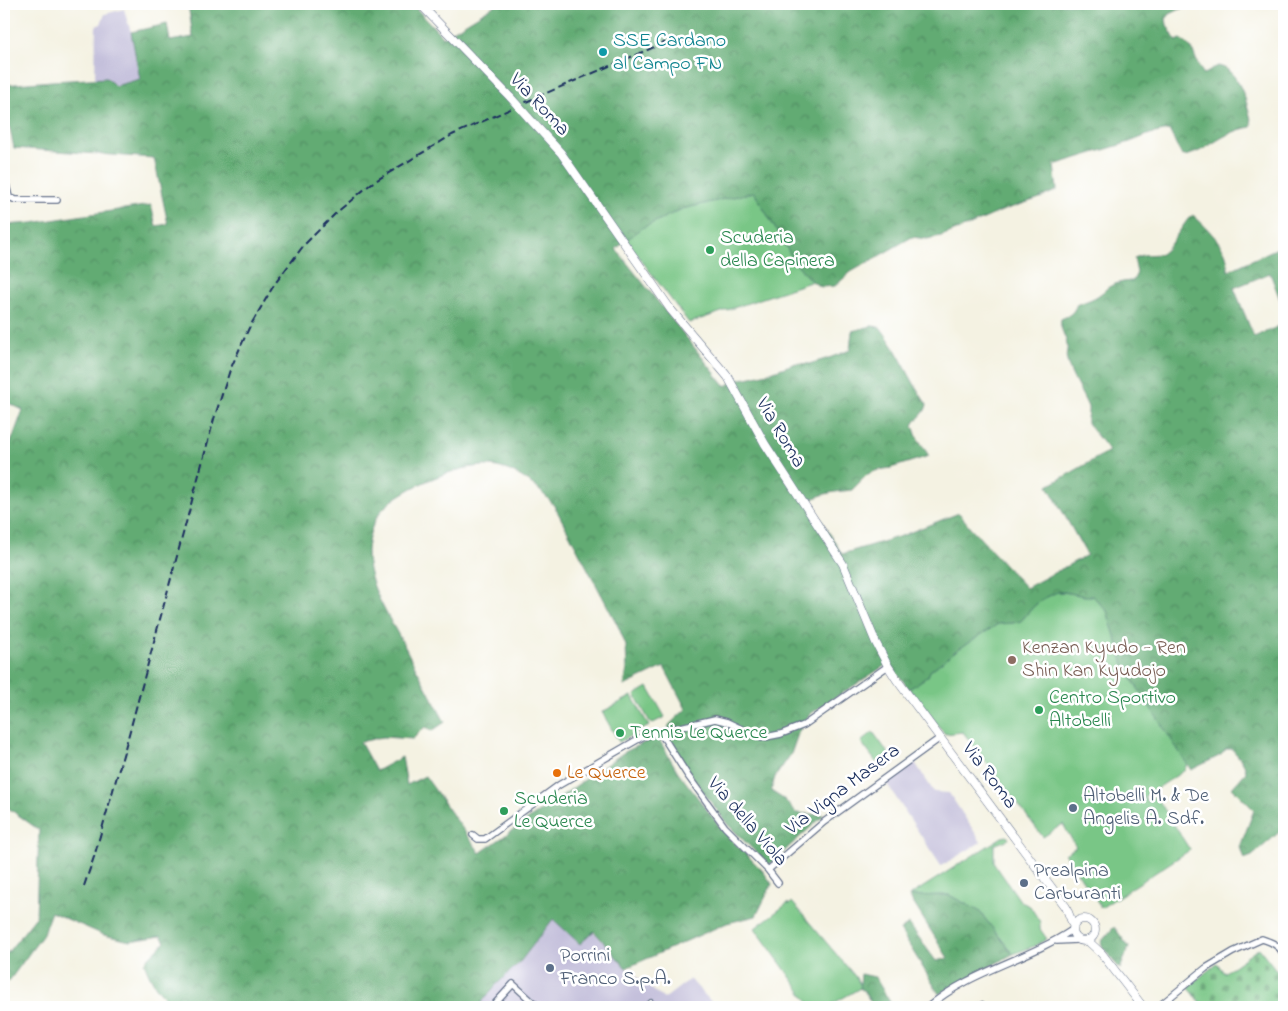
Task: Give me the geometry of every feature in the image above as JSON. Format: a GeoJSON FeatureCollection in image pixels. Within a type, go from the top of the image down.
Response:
{"type":"FeatureCollection","features":[{"type":"Feature","properties":{"kind":"street","name":"Via Roma"},"geometry":{"type":"LineString","coordinates":[[422,5],[561,153],[671,310],[728,377],[765,444],[843,564],[876,643],[902,690],[1066,907],[1075,937],[1078,940]]}},
{"type":"Feature","properties":{"kind":"street"},"geometry":{"type":"LineString","coordinates":[[4,176],[9,197],[12,199],[57,200]]}},
{"type":"Feature","properties":{"kind":"street"},"geometry":{"type":"LineString","coordinates":[[473,835],[478,839],[485,840],[559,785],[642,737],[715,719],[727,722],[761,738],[781,734],[804,725],[888,666]]}},
{"type":"Feature","properties":{"kind":"street","name":"Via della Viola"},"geometry":{"type":"LineString","coordinates":[[660,732],[688,776],[725,826],[778,882]]}},
{"type":"Feature","properties":{"kind":"street","name":"Via Vigna Masera"},"geometry":{"type":"LineString","coordinates":[[768,870],[824,822],[940,738]]}},
{"type":"Feature","properties":{"kind":"street","name":"Via Roma"},"geometry":{"type":"LineString","coordinates":[[1066,907],[1092,922],[1102,954]]}},
{"type":"Feature","properties":{"kind":"street"},"geometry":{"type":"LineString","coordinates":[[928,1007],[958,985],[1055,942],[1073,928],[1078,920],[1086,919]]}},
{"type":"Feature","properties":{"kind":"street"},"geometry":{"type":"LineString","coordinates":[[1055,942],[1087,940],[1094,933]]}},
{"type":"Feature","properties":{"kind":"street"},"geometry":{"type":"LineString","coordinates":[[1158,1007],[1206,968],[1233,952],[1262,939],[1281,948],[1284,954]]}},
{"type":"Feature","properties":{"kind":"street","name":"Via Roma"},"geometry":{"type":"LineString","coordinates":[[1087,940],[1102,954],[1143,1007]]}},
{"type":"Feature","properties":{"kind":"street"},"geometry":{"type":"LineString","coordinates":[[492,1007],[513,984],[538,1007]]}},
{"type":"Feature","properties":{"kind":"shaded area"},"geometry":{"type":"Polygon","coordinates":[[[124,9],[131,32],[140,79],[115,86],[107,78],[95,78],[96,26],[101,24],[105,14],[124,9]]]}},
{"type":"Feature","properties":{"kind":"shaded area"},"geometry":{"type":"Polygon","coordinates":[[[914,761],[934,792],[949,793],[981,842],[941,866],[885,781],[914,761]]]}},
{"type":"Feature","properties":{"kind":"shaded area"},"geometry":{"type":"Polygon","coordinates":[[[553,919],[593,931],[626,968],[664,999],[690,979],[716,1007],[478,1007],[495,986],[520,962],[553,919]]]}},
{"type":"Feature","properties":{"kind":"green space"},"geometry":{"type":"Polygon","coordinates":[[[188,4],[412,4],[443,37],[497,4],[1191,4],[1170,14],[1166,19],[1167,25],[1176,41],[1180,39],[1190,47],[1204,74],[1218,66],[1227,69],[1234,76],[1244,96],[1252,125],[1229,134],[1195,153],[1182,156],[1169,130],[1150,134],[1054,165],[1057,190],[941,236],[927,239],[912,237],[851,272],[835,286],[821,287],[809,279],[793,259],[754,192],[682,209],[640,229],[616,249],[725,386],[740,379],[771,372],[796,363],[809,364],[829,358],[850,350],[852,331],[872,326],[880,327],[927,405],[924,412],[913,425],[917,437],[929,456],[891,468],[878,470],[868,474],[852,490],[825,494],[810,501],[842,554],[901,536],[959,513],[1026,588],[1087,555],[1048,486],[1109,451],[1087,423],[1088,407],[1066,359],[1067,345],[1061,326],[1061,319],[1071,314],[1077,304],[1094,298],[1111,286],[1133,281],[1137,273],[1134,258],[1143,255],[1161,254],[1193,215],[1222,247],[1227,259],[1228,271],[1284,245],[1284,310],[1270,273],[1234,288],[1254,337],[1284,324],[1284,828],[1252,856],[1244,859],[1240,847],[1254,810],[1232,788],[1246,772],[1241,760],[1232,749],[1226,749],[1221,755],[1191,770],[1126,670],[1107,611],[1093,596],[1057,592],[1041,600],[1021,621],[998,624],[957,650],[930,671],[928,676],[909,689],[889,663],[810,714],[799,731],[791,754],[775,777],[771,791],[785,800],[796,813],[824,815],[769,865],[728,825],[667,739],[669,725],[686,709],[664,667],[624,686],[627,669],[626,646],[619,628],[555,507],[537,488],[522,477],[506,469],[484,466],[453,471],[405,492],[379,513],[370,534],[367,551],[374,588],[445,722],[432,731],[425,727],[413,739],[383,737],[360,742],[376,771],[402,757],[407,785],[425,776],[480,853],[623,753],[657,736],[678,772],[724,832],[763,871],[772,884],[756,916],[727,923],[626,968],[594,931],[580,944],[553,919],[520,962],[495,986],[478,1007],[178,1007],[157,988],[144,962],[165,942],[161,936],[130,941],[104,935],[51,912],[42,936],[4,986],[4,957],[36,917],[39,830],[4,805],[4,461],[23,410],[4,401],[4,225],[32,223],[151,205],[156,226],[168,224],[154,158],[14,148],[4,102],[4,85],[107,78],[115,86],[140,79],[131,32],[167,24],[170,41],[193,37],[188,4]]]}},
{"type":"Feature","properties":{"kind":"green space","name":"Scuderia della Capinera"},"geometry":{"type":"Polygon","coordinates":[[[754,192],[793,259],[809,279],[813,281],[689,323],[626,240],[640,229],[682,209],[754,192]]]}},
{"type":"Feature","properties":{"kind":"green space","name":"Centro Sportivo Altobelli"},"geometry":{"type":"Polygon","coordinates":[[[1057,592],[1093,596],[1107,611],[1126,670],[1187,762],[1185,770],[1144,797],[1147,802],[1156,796],[1190,850],[1101,908],[1065,854],[1076,847],[1063,824],[1043,837],[963,732],[945,734],[909,689],[928,676],[930,671],[957,650],[998,624],[1021,621],[1041,600],[1057,592]]]}},
{"type":"Feature","properties":{"kind":"green space"},"geometry":{"type":"Polygon","coordinates":[[[648,687],[665,717],[651,724],[635,695],[648,687]]]}},
{"type":"Feature","properties":{"kind":"green space"},"geometry":{"type":"Polygon","coordinates":[[[632,696],[649,726],[619,742],[602,712],[632,696]]]}},
{"type":"Feature","properties":{"kind":"green space"},"geometry":{"type":"Polygon","coordinates":[[[873,732],[894,761],[882,770],[861,742],[873,732]]]}},
{"type":"Feature","properties":{"kind":"green space"},"geometry":{"type":"Polygon","coordinates":[[[1007,836],[1009,839],[994,845],[994,863],[1021,902],[1030,906],[1040,922],[1040,929],[1047,939],[1035,946],[1013,954],[979,911],[949,895],[909,896],[1002,837],[1007,836]]]}},
{"type":"Feature","properties":{"kind":"green space"},"geometry":{"type":"Polygon","coordinates":[[[949,895],[979,911],[1013,954],[939,994],[900,930],[909,924],[936,961],[948,958],[909,896],[949,895]]]}},
{"type":"Feature","properties":{"kind":"green space"},"geometry":{"type":"Polygon","coordinates":[[[792,902],[862,987],[827,1007],[812,1007],[755,928],[792,902]]]}},
{"type":"Feature","properties":{"kind":"green space"},"geometry":{"type":"Polygon","coordinates":[[[1114,927],[1129,947],[1120,969],[1103,948],[1101,942],[1114,927]]]}},
{"type":"Feature","properties":{"kind":"green space"},"geometry":{"type":"Polygon","coordinates":[[[1259,948],[1284,980],[1284,1007],[1204,1007],[1188,987],[1217,963],[1224,973],[1259,948]]]}},
{"type":"Feature","properties":{"kind":"green space"},"geometry":{"type":"Polygon","coordinates":[[[861,974],[875,977],[893,1007],[874,1007],[863,990],[859,988],[861,987],[861,974]]]}},
{"type":"Feature","properties":{"kind":"railway"},"geometry":{"type":"LineString","coordinates":[[84,886],[129,734],[214,419],[230,370],[249,328],[274,285],[304,245],[336,213],[372,183],[452,135],[673,39]]}},
{"type":"Feature","properties":{"kind":"place","name":"SSE Cardano al Campo FN"},"geometry":{"type":"Point","coordinates":[603,52]}},
{"type":"Feature","properties":{"kind":"place","name":"Scuderia della Capinera"},"geometry":{"type":"Point","coordinates":[710,250]}},
{"type":"Feature","properties":{"kind":"place","name":"Kenzan Kyudo - Ren Shin Kan Kyudojo"},"geometry":{"type":"Point","coordinates":[1012,660]}},
{"type":"Feature","properties":{"kind":"place","name":"Centro Sportivo Altobelli"},"geometry":{"type":"Point","coordinates":[1039,710]}},
{"type":"Feature","properties":{"kind":"place","name":"Tennis Le Querce"},"geometry":{"type":"Point","coordinates":[620,733]}},
{"type":"Feature","properties":{"kind":"place","name":"Le Querce"},"geometry":{"type":"Point","coordinates":[557,773]}},
{"type":"Feature","properties":{"kind":"place","name":"Altobelli M. & De Angelis A. Sdf."},"geometry":{"type":"Point","coordinates":[1073,808]}},
{"type":"Feature","properties":{"kind":"place","name":"Scuderia Le Querce"},"geometry":{"type":"Point","coordinates":[504,811]}},
{"type":"Feature","properties":{"kind":"place","name":"Prealpina Carburanti"},"geometry":{"type":"Point","coordinates":[1024,883]}},
{"type":"Feature","properties":{"kind":"place","name":"Porrini Franco S.p.A."},"geometry":{"type":"Point","coordinates":[550,968]}}]}
